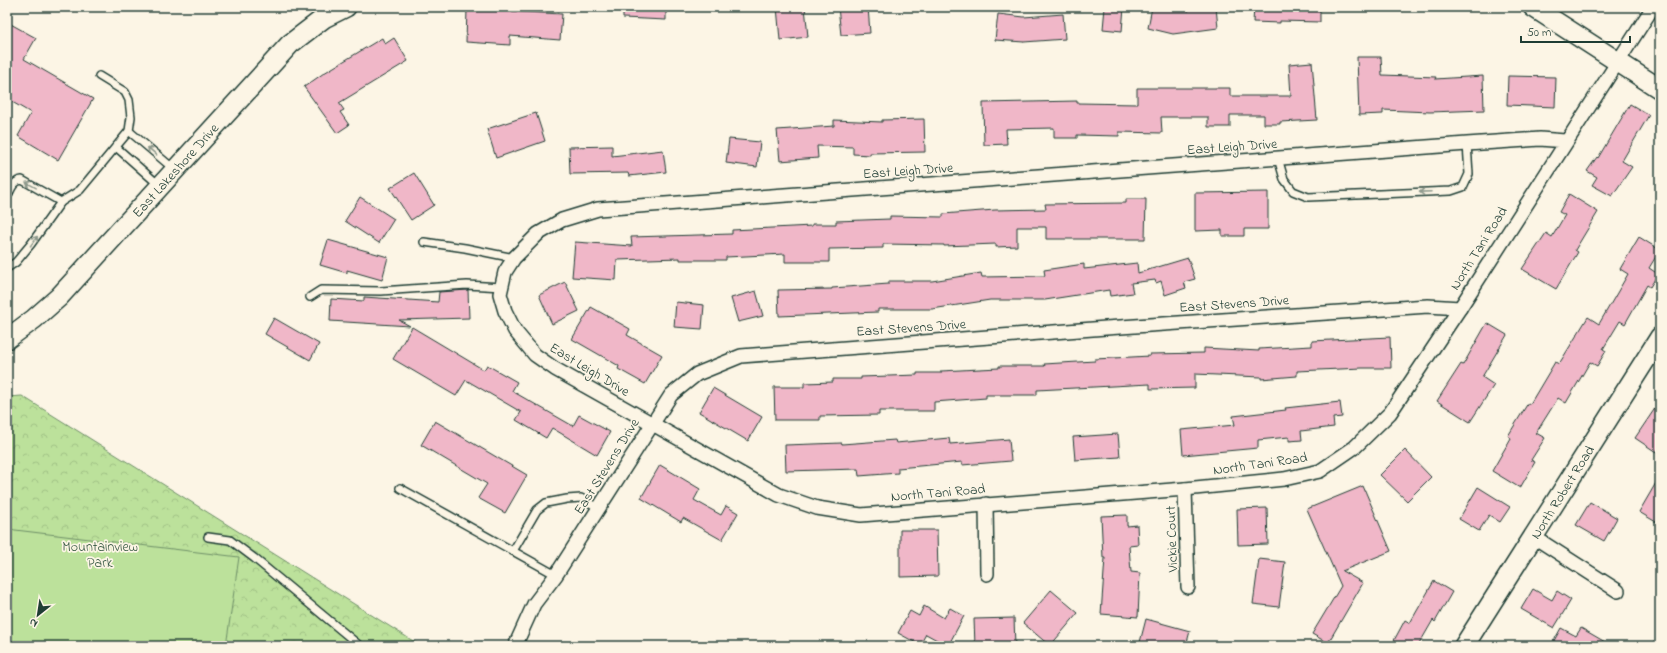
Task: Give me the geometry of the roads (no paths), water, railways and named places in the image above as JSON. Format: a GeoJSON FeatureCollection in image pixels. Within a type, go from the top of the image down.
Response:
{"type":"FeatureCollection","features":[{"type":"Feature","properties":{"kind":"main road","name":"East Lakeshore Drive"},"geometry":{"type":"LineString","coordinates":[[7,339],[34,319],[59,297],[290,44],[324,18],[346,7]]}},
{"type":"Feature","properties":{"kind":"main road"},"geometry":{"type":"LineString","coordinates":[[1533,7],[1619,61],[1660,89]]}},
{"type":"Feature","properties":{"kind":"main road","name":"North Robert Road"},"geometry":{"type":"LineString","coordinates":[[1464,646],[1660,337]]}},
{"type":"Feature","properties":{"kind":"street","name":"North Tani Road"},"geometry":{"type":"LineString","coordinates":[[652,424],[779,495],[817,508],[861,515],[1185,489],[1284,479],[1320,471],[1355,447],[1390,413],[1460,308],[1565,142],[1653,7]]}},
{"type":"Feature","properties":{"kind":"street","name":"East Leigh Drive"},"geometry":{"type":"LineString","coordinates":[[652,424],[555,369],[535,355],[515,331],[505,311],[500,294],[506,272],[514,258],[538,234],[562,220],[598,209],[1467,144],[1540,139],[1565,142]]}},
{"type":"Feature","properties":{"kind":"street","name":"East Stevens Drive"},"geometry":{"type":"LineString","coordinates":[[515,646],[534,604],[556,575],[671,395],[697,374],[741,356],[1106,328],[1412,307],[1460,308]]}},
{"type":"Feature","properties":{"kind":"street","name":"Vickie Court"},"geometry":{"type":"LineString","coordinates":[[1185,489],[1188,587]]}},
{"type":"Feature","properties":{"kind":"street"},"geometry":{"type":"LineString","coordinates":[[986,504],[987,574]]}},
{"type":"Feature","properties":{"kind":"street"},"geometry":{"type":"LineString","coordinates":[[1534,537],[1618,591]]}},
{"type":"Feature","properties":{"kind":"lane"},"geometry":{"type":"LineString","coordinates":[[7,268],[16,262],[31,244],[61,202],[80,190],[129,131],[131,117],[129,100],[125,92],[99,76]]}},
{"type":"Feature","properties":{"kind":"lane"},"geometry":{"type":"LineString","coordinates":[[129,131],[175,170]]}},
{"type":"Feature","properties":{"kind":"lane"},"geometry":{"type":"LineString","coordinates":[[1278,158],[1284,179],[1293,191],[1308,197],[1451,191],[1463,187],[1469,174],[1467,144]]}},
{"type":"Feature","properties":{"kind":"lane"},"geometry":{"type":"LineString","coordinates":[[116,147],[160,186]]}},
{"type":"Feature","properties":{"kind":"lane"},"geometry":{"type":"LineString","coordinates":[[7,197],[14,184],[22,180],[61,202]]}},
{"type":"Feature","properties":{"kind":"lane"},"geometry":{"type":"LineString","coordinates":[[424,242],[465,248],[514,258]]}},
{"type":"Feature","properties":{"kind":"lane"},"geometry":{"type":"LineString","coordinates":[[310,297],[322,290],[381,291],[467,285],[502,287]]}},
{"type":"Feature","properties":{"kind":"lane"},"geometry":{"type":"LineString","coordinates":[[400,488],[556,575]]}},
{"type":"Feature","properties":{"kind":"lane"},"geometry":{"type":"LineString","coordinates":[[512,551],[537,510],[546,503],[582,498],[599,508]]}},
{"type":"Feature","properties":{"kind":"lane"},"geometry":{"type":"LineString","coordinates":[[208,537],[230,540],[254,558],[360,646]]}},
{"type":"Feature","properties":{"kind":"park label","name":"Mountainview Park"},"geometry":{"type":"Point","coordinates":[100,554]}}]}
